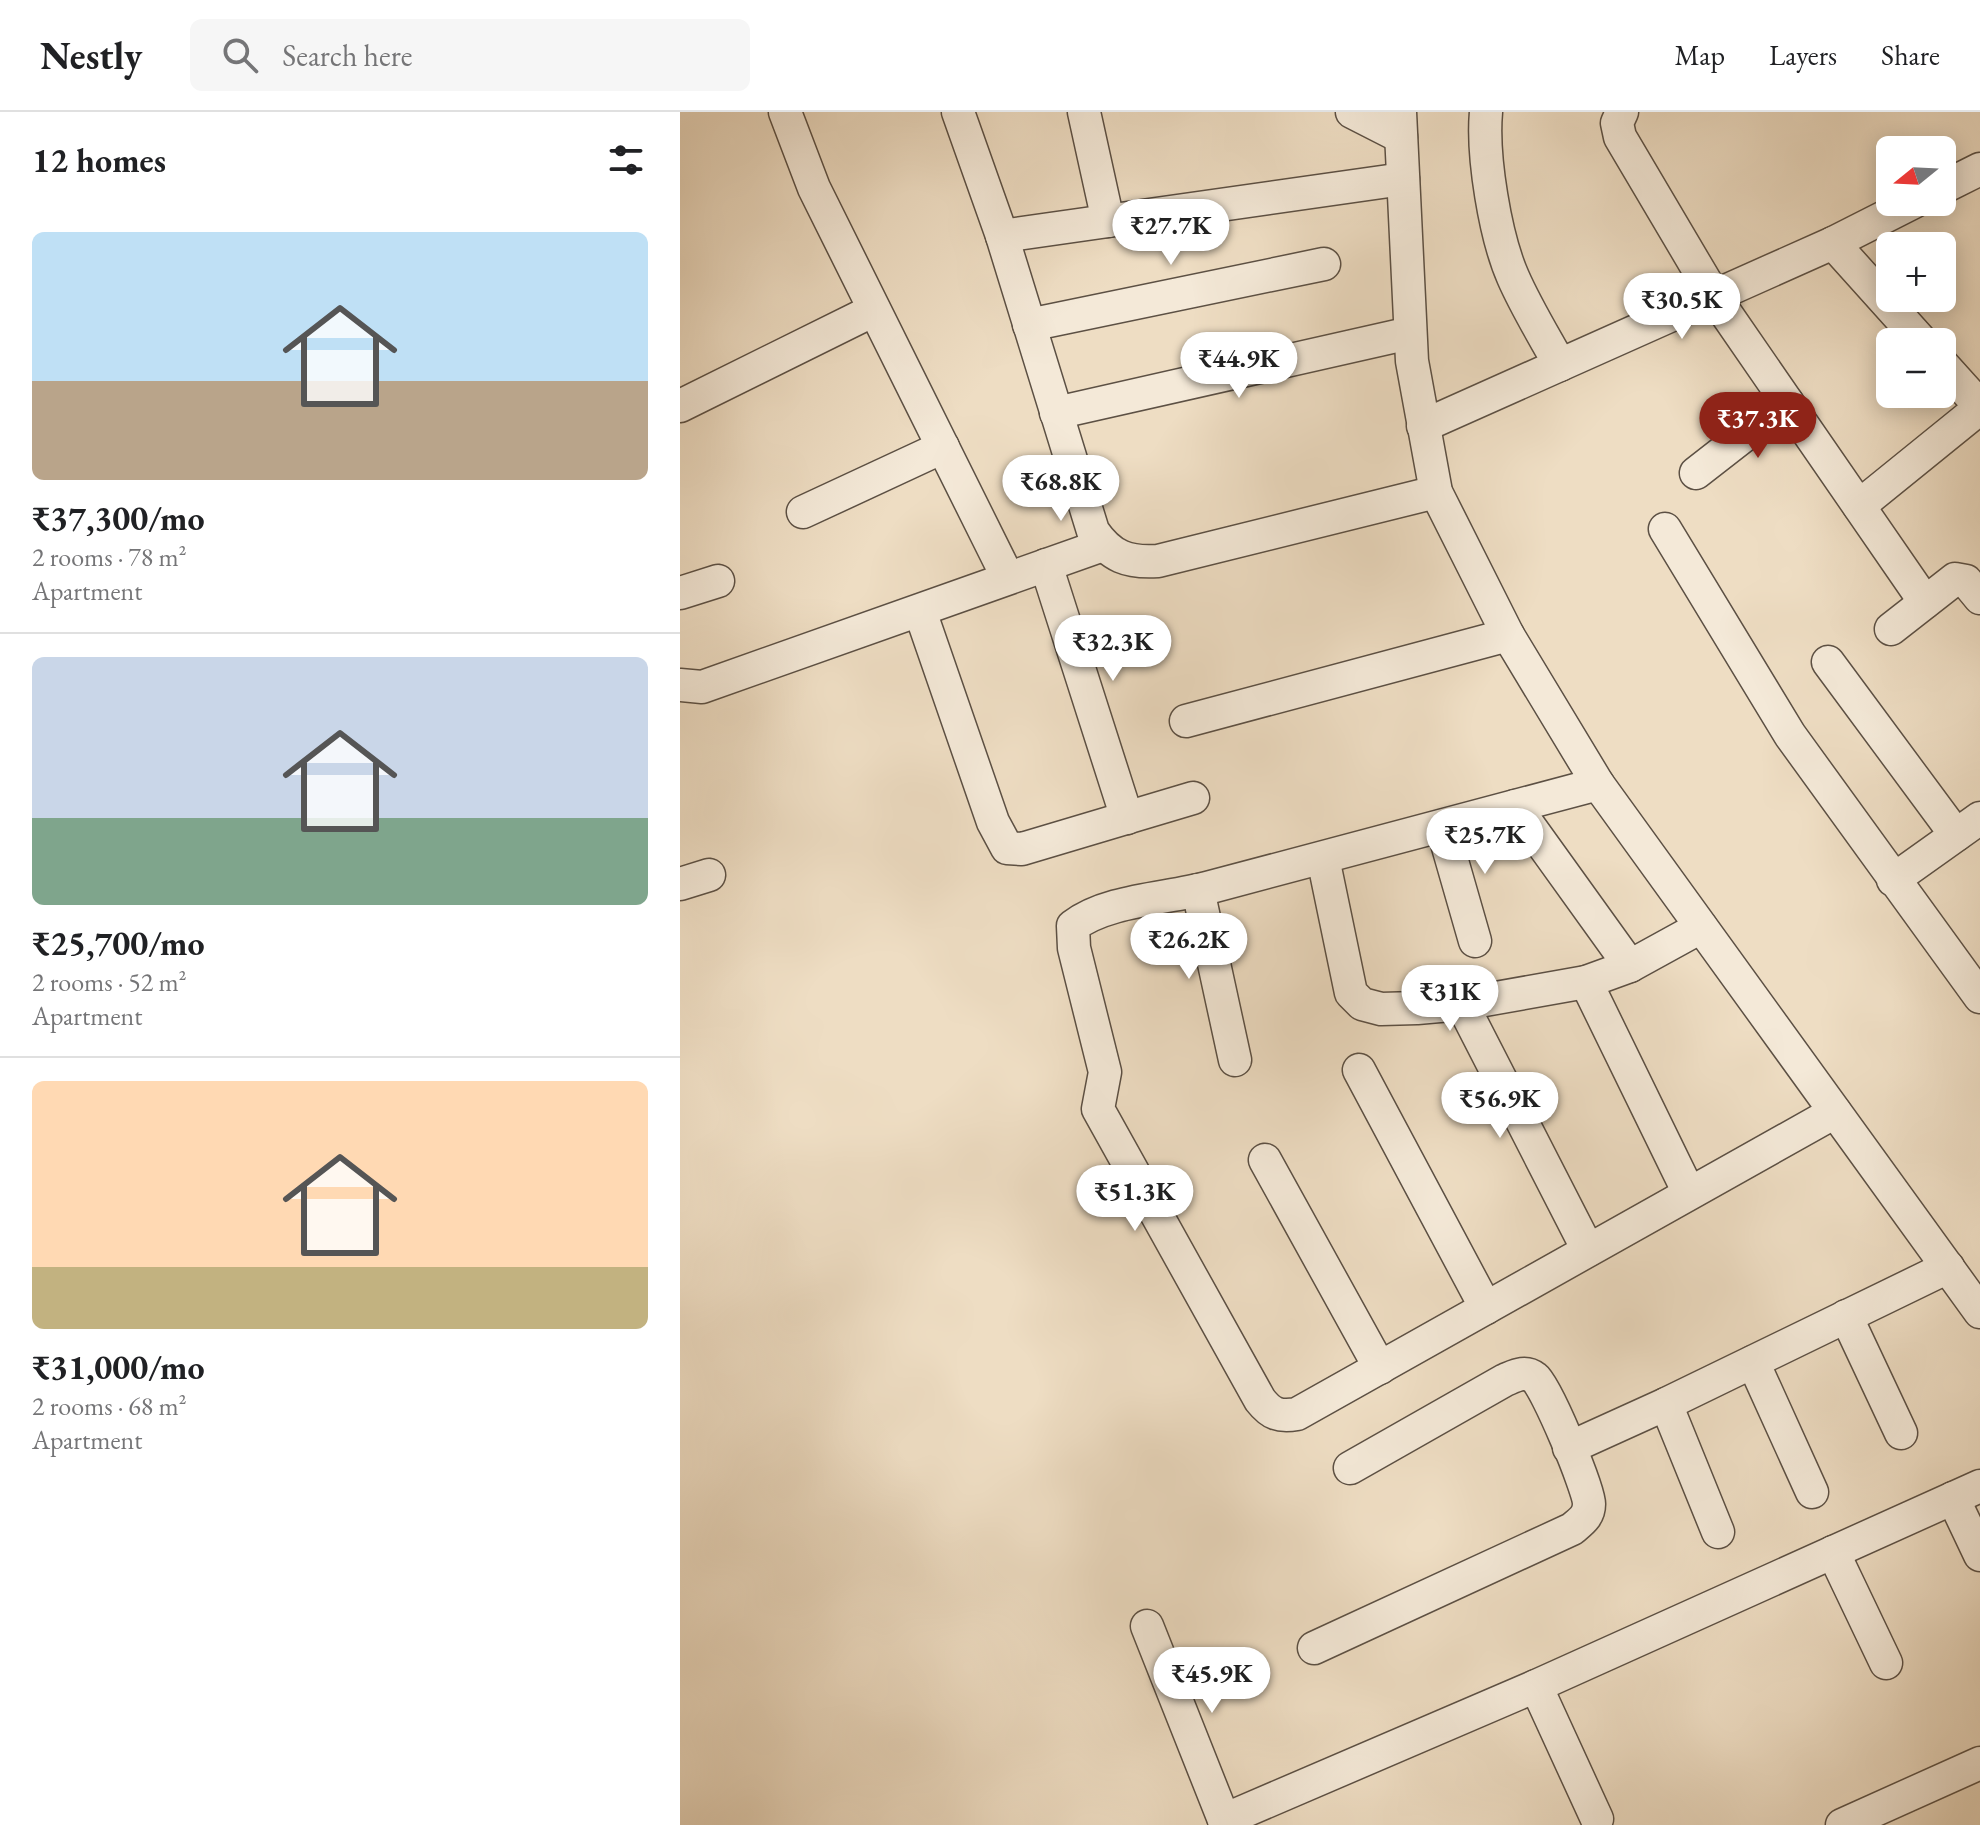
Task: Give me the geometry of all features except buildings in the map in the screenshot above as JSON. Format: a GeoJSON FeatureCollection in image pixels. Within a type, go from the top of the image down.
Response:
{"type":"FeatureCollection","features":[{"type":"Feature","properties":{"kind":"street"},"geometry":{"type":"LineString","coordinates":[[785,112],[814,188],[1008,578]]}},
{"type":"Feature","properties":{"kind":"street"},"geometry":{"type":"LineString","coordinates":[[958,112],[1002,236],[1093,531],[1103,545],[1118,556],[1136,563],[1158,561],[1436,492]]}},
{"type":"Feature","properties":{"kind":"street"},"geometry":{"type":"LineString","coordinates":[[1084,112],[1108,221]]}},
{"type":"Feature","properties":{"kind":"street"},"geometry":{"type":"LineString","coordinates":[[1352,112],[1401,124],[1412,361],[1436,492],[1508,635],[1598,784],[1980,1312]]}},
{"type":"Feature","properties":{"kind":"street"},"geometry":{"type":"LineString","coordinates":[[1486,112],[1491,189],[1501,241],[1513,277],[1560,365]]}},
{"type":"Feature","properties":{"kind":"street"},"geometry":{"type":"LineString","coordinates":[[1622,112],[1617,123],[1620,137],[1714,296],[1925,602]]}},
{"type":"Feature","properties":{"kind":"street"},"geometry":{"type":"LineString","coordinates":[[1956,183],[1977,175]]}},
{"type":"Feature","properties":{"kind":"street"},"geometry":{"type":"LineString","coordinates":[[1002,236],[1403,179]]}},
{"type":"Feature","properties":{"kind":"street"},"geometry":{"type":"LineString","coordinates":[[1423,426],[1833,243],[1886,216]]}},
{"type":"Feature","properties":{"kind":"street"},"geometry":{"type":"LineString","coordinates":[[1833,243],[1909,328]]}},
{"type":"Feature","properties":{"kind":"street"},"geometry":{"type":"LineString","coordinates":[[1029,325],[1324,264]]}},
{"type":"Feature","properties":{"kind":"street"},"geometry":{"type":"LineString","coordinates":[[680,406],[874,310]]}},
{"type":"Feature","properties":{"kind":"street"},"geometry":{"type":"LineString","coordinates":[[1056,413],[1410,333]]}},
{"type":"Feature","properties":{"kind":"street"},"geometry":{"type":"LineString","coordinates":[[1859,506],[1980,407],[1956,380]]}},
{"type":"Feature","properties":{"kind":"street"},"geometry":{"type":"LineString","coordinates":[[1696,473],[1787,402]]}},
{"type":"Feature","properties":{"kind":"street"},"geometry":{"type":"LineString","coordinates":[[803,512],[943,447]]}},
{"type":"Feature","properties":{"kind":"street"},"geometry":{"type":"LineString","coordinates":[[1665,529],[1790,735],[1893,880],[1970,965],[1980,997]]}},
{"type":"Feature","properties":{"kind":"street"},"geometry":{"type":"LineString","coordinates":[[680,685],[702,687],[1103,545]]}},
{"type":"Feature","properties":{"kind":"street"},"geometry":{"type":"LineString","coordinates":[[1046,565],[1127,818]]}},
{"type":"Feature","properties":{"kind":"street"},"geometry":{"type":"LineString","coordinates":[[1891,629],[1955,579],[1975,583]]}},
{"type":"Feature","properties":{"kind":"street"},"geometry":{"type":"LineString","coordinates":[[680,593],[718,581]]}},
{"type":"Feature","properties":{"kind":"street"},"geometry":{"type":"LineString","coordinates":[[920,611],[993,822],[1007,848],[1022,849],[1193,798]]}},
{"type":"Feature","properties":{"kind":"street"},"geometry":{"type":"LineString","coordinates":[[1186,721],[1508,635]]}},
{"type":"Feature","properties":{"kind":"street"},"geometry":{"type":"LineString","coordinates":[[1828,662],[1968,826],[1893,880]]}},
{"type":"Feature","properties":{"kind":"street"},"geometry":{"type":"LineString","coordinates":[[1598,784],[1198,890],[1102,910],[1086,916],[1073,926],[1074,948],[1105,1072],[1098,1109],[1269,1412],[1283,1416],[1297,1414],[1835,1112]]}},
{"type":"Feature","properties":{"kind":"street"},"geometry":{"type":"LineString","coordinates":[[1515,806],[1630,966]]}},
{"type":"Feature","properties":{"kind":"street"},"geometry":{"type":"LineString","coordinates":[[1442,826],[1475,941]]}},
{"type":"Feature","properties":{"kind":"street"},"geometry":{"type":"LineString","coordinates":[[1323,858],[1351,993],[1362,1004],[1381,1009],[1462,1004],[1586,982],[1630,966],[1701,927]]}},
{"type":"Feature","properties":{"kind":"street"},"geometry":{"type":"LineString","coordinates":[[1198,890],[1235,1060]]}},
{"type":"Feature","properties":{"kind":"street"},"geometry":{"type":"LineString","coordinates":[[1586,982],[1689,1193]]}},
{"type":"Feature","properties":{"kind":"street"},"geometry":{"type":"LineString","coordinates":[[1462,1004],[1588,1250]]}},
{"type":"Feature","properties":{"kind":"street"},"geometry":{"type":"LineString","coordinates":[[1359,1070],[1486,1308]]}},
{"type":"Feature","properties":{"kind":"street"},"geometry":{"type":"LineString","coordinates":[[1265,1160],[1380,1368]]}},
{"type":"Feature","properties":{"kind":"street"},"geometry":{"type":"LineString","coordinates":[[1569,1448],[1948,1267]]}},
{"type":"Feature","properties":{"kind":"street"},"geometry":{"type":"LineString","coordinates":[[1846,1316],[1901,1433]]}},
{"type":"Feature","properties":{"kind":"street"},"geometry":{"type":"LineString","coordinates":[[1753,1362],[1812,1492]]}},
{"type":"Feature","properties":{"kind":"street"},"geometry":{"type":"LineString","coordinates":[[1314,1648],[1572,1529],[1587,1516],[1589,1503],[1542,1388],[1534,1377],[1522,1373],[1350,1468]]}},
{"type":"Feature","properties":{"kind":"street"},"geometry":{"type":"LineString","coordinates":[[1666,1404],[1718,1532]]}},
{"type":"Feature","properties":{"kind":"street"},"geometry":{"type":"LineString","coordinates":[[1147,1626],[1225,1822],[1967,1492],[1980,1555]]}},
{"type":"Feature","properties":{"kind":"street"},"geometry":{"type":"LineString","coordinates":[[1833,1552],[1886,1663]]}},
{"type":"Feature","properties":{"kind":"street"},"geometry":{"type":"LineString","coordinates":[[1536,1686],[1597,1819]]}},
{"type":"Feature","properties":{"kind":"street"},"geometry":{"type":"LineString","coordinates":[[1842,1825],[1980,1763]]}}]}
